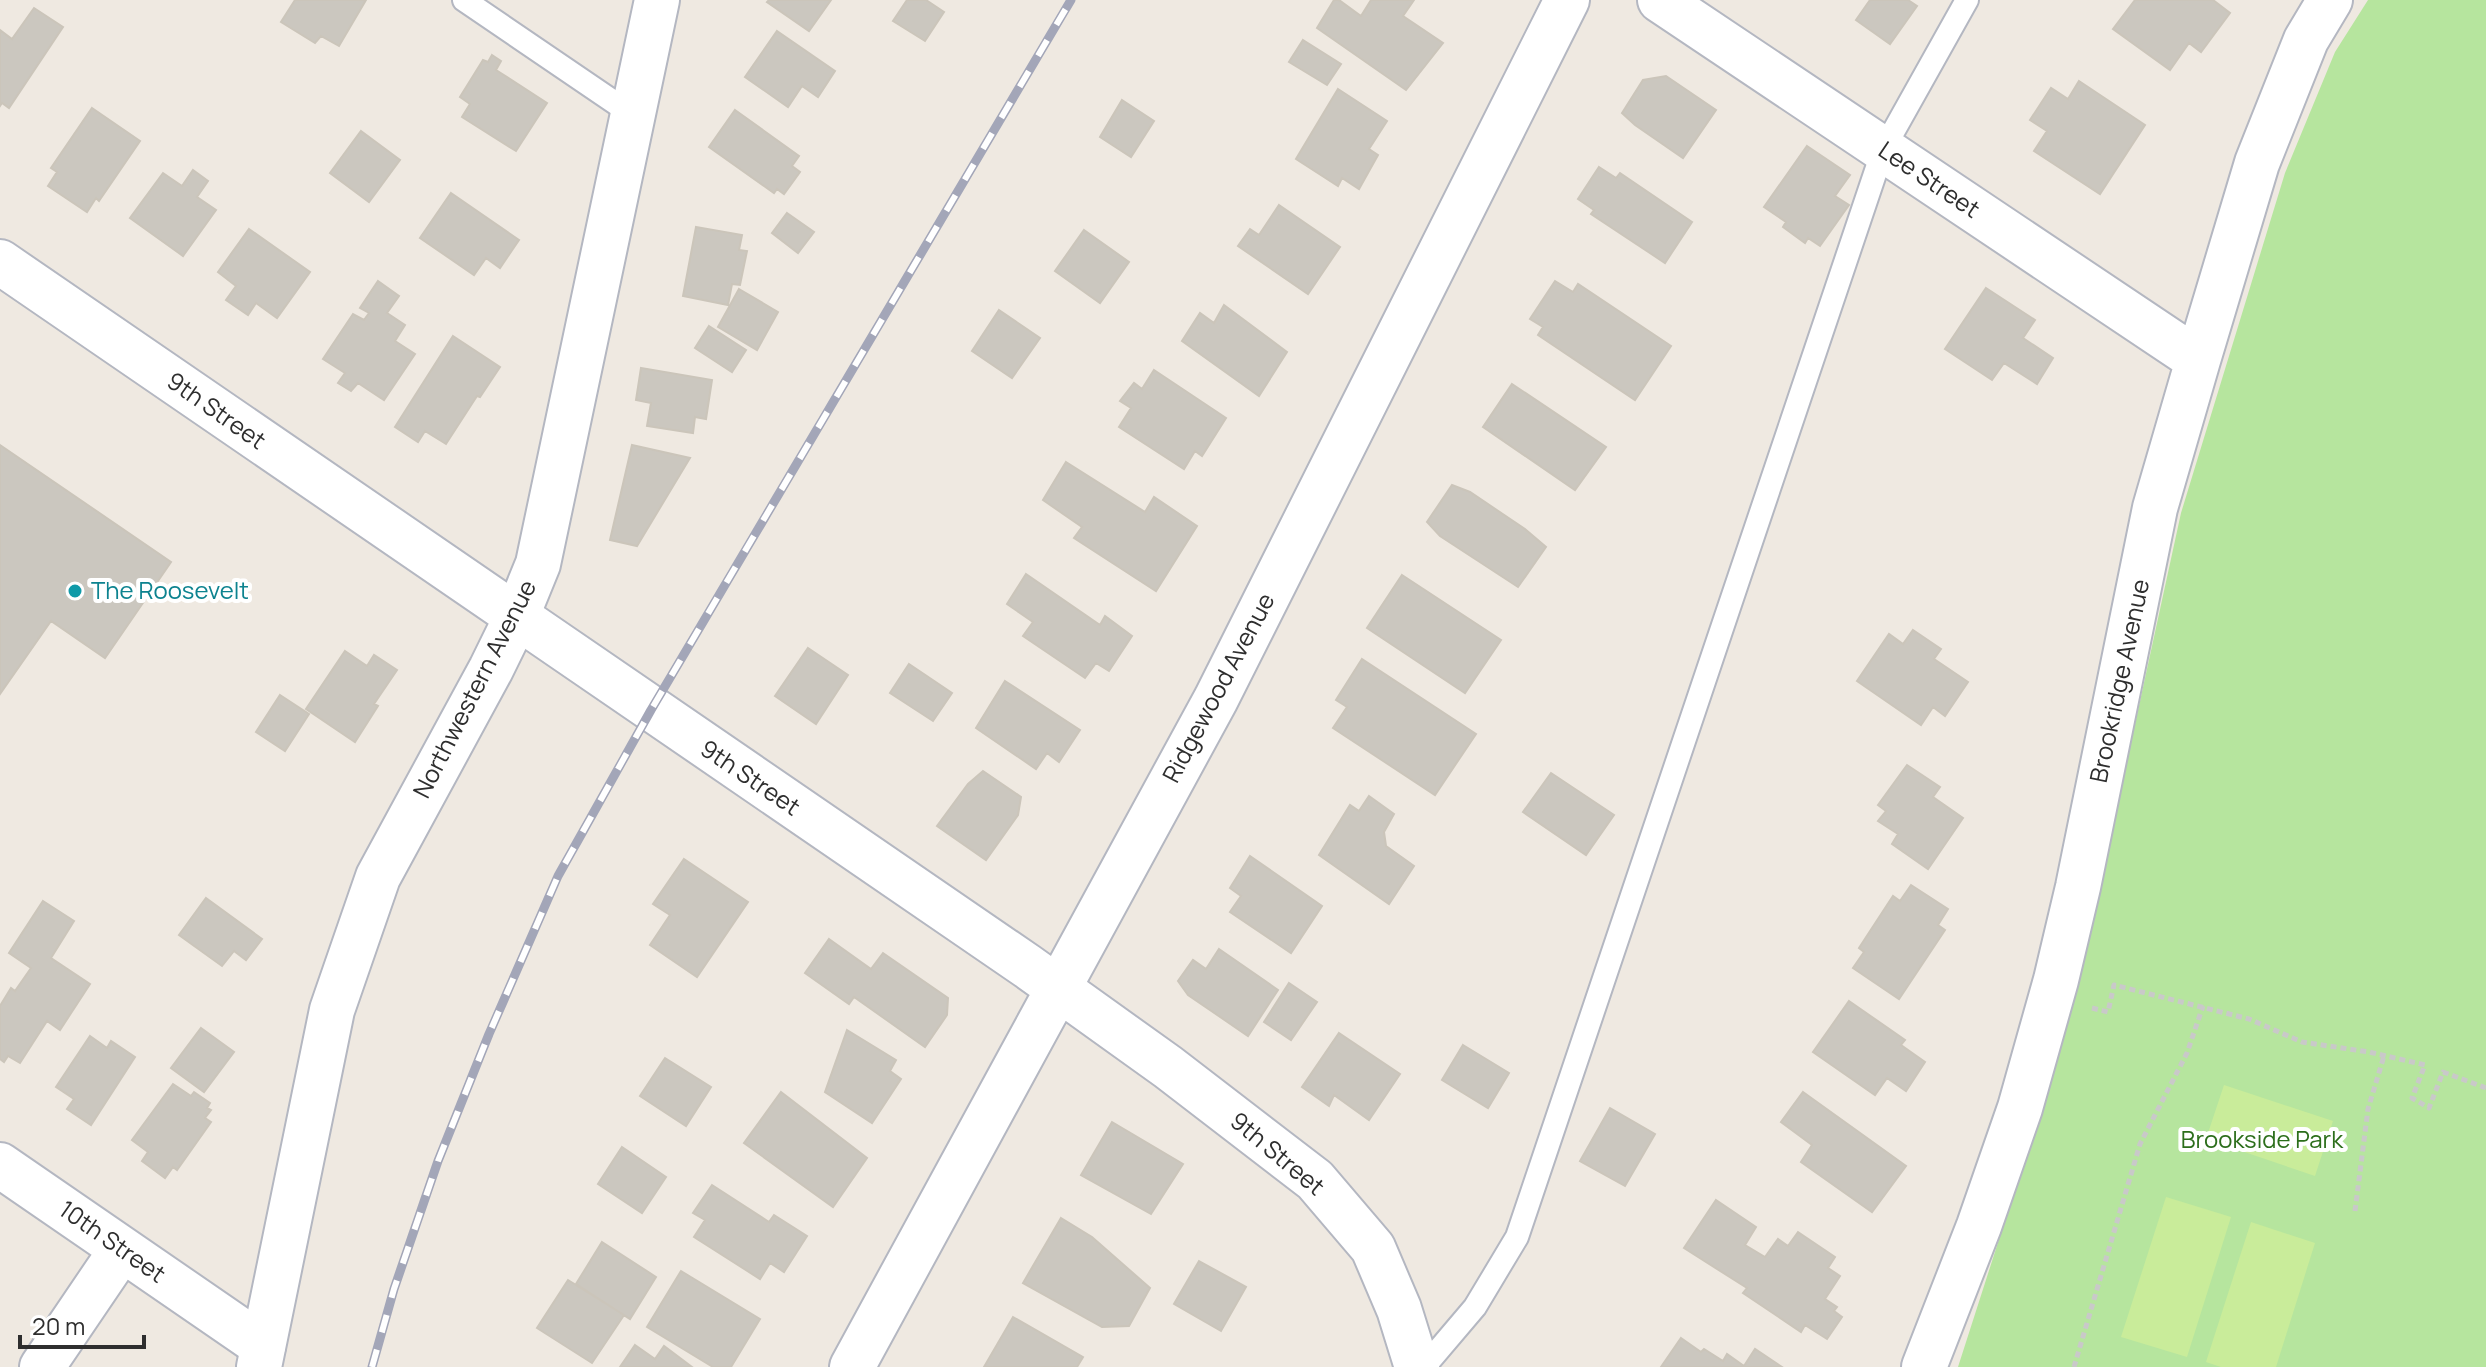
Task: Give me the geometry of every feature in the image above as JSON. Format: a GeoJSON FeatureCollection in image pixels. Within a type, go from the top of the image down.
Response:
{"type":"FeatureCollection","features":[{"type":"Feature","properties":{"kind":"street","name":"Northwestern Avenue"},"geometry":{"type":"LineString","coordinates":[[261,1356],[332,1010],[378,877],[516,618],[538,564],[657,0]]}},
{"type":"Feature","properties":{"kind":"street","name":"Ridgewood Avenue"},"geometry":{"type":"LineString","coordinates":[[852,1367],[1216,699],[1567,0]]}},
{"type":"Feature","properties":{"kind":"street","name":"Lee Street"},"geometry":{"type":"LineString","coordinates":[[1660,0],[2198,360]]}},
{"type":"Feature","properties":{"kind":"street","name":"Brookridge Avenue"},"geometry":{"type":"LineString","coordinates":[[1924,1367],[1979,1226],[2020,1108],[2056,980],[2078,887],[2155,508],[2198,360],[2257,163],[2306,40],[2330,0]]}},
{"type":"Feature","properties":{"kind":"street","name":"9th Street"},"geometry":{"type":"LineString","coordinates":[[0,262],[1057,988],[1168,1067],[1315,1180],[1373,1248],[1399,1309],[1417,1367]]}},
{"type":"Feature","properties":{"kind":"street","name":"10th Street"},"geometry":{"type":"LineString","coordinates":[[0,1165],[122,1249],[261,1356]]}},
{"type":"Feature","properties":{"kind":"street"},"geometry":{"type":"LineString","coordinates":[[42,1367],[122,1249]]}},
{"type":"Feature","properties":{"kind":"lane"},"geometry":{"type":"LineString","coordinates":[[464,0],[633,115]]}},
{"type":"Feature","properties":{"kind":"lane"},"geometry":{"type":"LineString","coordinates":[[1424,1367],[1475,1307],[1517,1237],[1883,150],[1967,0]]}},
{"type":"Feature","properties":{"kind":"path"},"geometry":{"type":"LineString","coordinates":[[2079,1005],[2108,1012],[2114,985],[2249,1019],[2302,1042],[2425,1065],[2412,1098],[2429,1108],[2443,1072],[2486,1088]]}},
{"type":"Feature","properties":{"kind":"path"},"geometry":{"type":"LineString","coordinates":[[2074,1367],[2140,1144],[2187,1053],[2203,1006]]}},
{"type":"Feature","properties":{"kind":"path"},"geometry":{"type":"LineString","coordinates":[[2355,1211],[2368,1109],[2384,1056]]}},
{"type":"Feature","properties":{"kind":"green space","name":"Brookside Park"},"geometry":{"type":"Polygon","coordinates":[[[2368,0],[2486,0],[2486,1367],[1958,1367],[2038,1118],[2090,890],[2125,770],[2181,513],[2285,173],[2335,52],[2368,0]]]}},
{"type":"Feature","properties":{"kind":"green space"},"geometry":{"type":"Polygon","coordinates":[[[2224,1085],[2333,1121],[2315,1176],[2206,1139],[2224,1085]]]}},
{"type":"Feature","properties":{"kind":"green space"},"geometry":{"type":"Polygon","coordinates":[[[2166,1197],[2231,1217],[2187,1357],[2121,1337],[2166,1197]]]}},
{"type":"Feature","properties":{"kind":"green space"},"geometry":{"type":"Polygon","coordinates":[[[2251,1222],[2315,1243],[2276,1367],[2221,1367],[2206,1362],[2251,1222]]]}},
{"type":"Feature","properties":{"kind":"building"},"geometry":{"type":"Polygon","coordinates":[[[295,0],[366,0],[339,46],[321,36],[315,43],[281,22],[295,0]]]}},
{"type":"Feature","properties":{"kind":"building"},"geometry":{"type":"Polygon","coordinates":[[[831,0],[809,31],[767,2],[831,0]]]}},
{"type":"Feature","properties":{"kind":"building"},"geometry":{"type":"Polygon","coordinates":[[[907,0],[926,0],[944,12],[925,41],[893,21],[907,0]]]}},
{"type":"Feature","properties":{"kind":"building"},"geometry":{"type":"Polygon","coordinates":[[[1334,0],[1339,0],[1361,16],[1371,0],[1414,0],[1403,16],[1443,43],[1406,90],[1317,28],[1334,0]]]}},
{"type":"Feature","properties":{"kind":"building"},"geometry":{"type":"Polygon","coordinates":[[[1870,0],[1908,0],[1917,6],[1890,44],[1856,20],[1870,0]]]}},
{"type":"Feature","properties":{"kind":"building"},"geometry":{"type":"Polygon","coordinates":[[[2135,0],[2213,0],[2230,13],[2201,52],[2189,43],[2170,70],[2113,29],[2135,0]]]}},
{"type":"Feature","properties":{"kind":"building"},"geometry":{"type":"Polygon","coordinates":[[[34,8],[63,27],[9,108],[2,103],[0,106],[0,30],[12,39],[34,8]]]}},
{"type":"Feature","properties":{"kind":"building"},"geometry":{"type":"Polygon","coordinates":[[[777,31],[835,71],[818,97],[802,86],[788,107],[745,77],[777,31]]]}},
{"type":"Feature","properties":{"kind":"building"},"geometry":{"type":"Polygon","coordinates":[[[1303,40],[1341,64],[1327,85],[1289,62],[1303,40]]]}},
{"type":"Feature","properties":{"kind":"building"},"geometry":{"type":"Polygon","coordinates":[[[492,55],[501,61],[496,70],[547,103],[516,151],[462,117],[470,104],[460,97],[483,60],[488,62],[492,55]]]}},
{"type":"Feature","properties":{"kind":"building"},"geometry":{"type":"Polygon","coordinates":[[[1666,76],[1716,110],[1683,158],[1622,113],[1643,80],[1666,76]]]}},
{"type":"Feature","properties":{"kind":"building"},"geometry":{"type":"Polygon","coordinates":[[[2079,81],[2145,125],[2100,194],[2034,151],[2047,131],[2030,120],[2051,88],[2068,99],[2079,81]]]}},
{"type":"Feature","properties":{"kind":"building"},"geometry":{"type":"Polygon","coordinates":[[[1338,89],[1387,121],[1369,149],[1378,155],[1359,189],[1342,178],[1338,186],[1296,159],[1338,89]]]}},
{"type":"Feature","properties":{"kind":"building"},"geometry":{"type":"Polygon","coordinates":[[[1122,100],[1154,121],[1131,157],[1100,137],[1122,100]]]}},
{"type":"Feature","properties":{"kind":"building"},"geometry":{"type":"Polygon","coordinates":[[[92,108],[140,141],[99,201],[96,198],[87,212],[48,186],[57,172],[51,168],[92,108]]]}},
{"type":"Feature","properties":{"kind":"building"},"geometry":{"type":"Polygon","coordinates":[[[735,110],[799,156],[792,166],[800,172],[784,194],[777,189],[774,193],[709,147],[735,110]]]}},
{"type":"Feature","properties":{"kind":"building"},"geometry":{"type":"Polygon","coordinates":[[[361,131],[400,160],[369,202],[330,173],[361,131]]]}},
{"type":"Feature","properties":{"kind":"building"},"geometry":{"type":"Polygon","coordinates":[[[1807,146],[1850,175],[1835,196],[1849,205],[1820,246],[1808,238],[1805,243],[1783,227],[1786,222],[1764,207],[1807,146]]]}},
{"type":"Feature","properties":{"kind":"building"},"geometry":{"type":"Polygon","coordinates":[[[1599,167],[1616,178],[1620,173],[1692,222],[1665,263],[1591,214],[1594,210],[1578,199],[1599,167]]]}},
{"type":"Feature","properties":{"kind":"building"},"geometry":{"type":"Polygon","coordinates":[[[193,170],[208,181],[197,197],[216,210],[183,256],[130,218],[163,173],[182,186],[193,170]]]}},
{"type":"Feature","properties":{"kind":"building"},"geometry":{"type":"Polygon","coordinates":[[[451,193],[519,240],[500,268],[486,258],[474,275],[420,238],[451,193]]]}},
{"type":"Feature","properties":{"kind":"building"},"geometry":{"type":"Polygon","coordinates":[[[1279,205],[1340,247],[1308,294],[1238,246],[1250,229],[1259,235],[1279,205]]]}},
{"type":"Feature","properties":{"kind":"building"},"geometry":{"type":"Polygon","coordinates":[[[787,213],[814,232],[798,253],[772,233],[787,213]]]}},
{"type":"Feature","properties":{"kind":"building"},"geometry":{"type":"Polygon","coordinates":[[[696,227],[742,235],[739,250],[747,251],[740,285],[732,284],[728,305],[683,296],[696,227]]]}},
{"type":"Feature","properties":{"kind":"building"},"geometry":{"type":"Polygon","coordinates":[[[249,229],[310,272],[277,318],[256,303],[248,315],[226,300],[236,286],[218,272],[249,229]]]}},
{"type":"Feature","properties":{"kind":"building"},"geometry":{"type":"Polygon","coordinates":[[[1084,230],[1129,262],[1100,303],[1055,271],[1084,230]]]}},
{"type":"Feature","properties":{"kind":"building"},"geometry":{"type":"Polygon","coordinates":[[[378,281],[399,296],[387,313],[405,325],[395,341],[415,354],[384,400],[358,383],[351,391],[338,383],[345,373],[323,359],[353,314],[364,320],[369,313],[360,308],[378,281]]]}},
{"type":"Feature","properties":{"kind":"building"},"geometry":{"type":"Polygon","coordinates":[[[1555,281],[1573,292],[1578,284],[1671,346],[1635,400],[1538,335],[1543,327],[1530,319],[1555,281]]]}},
{"type":"Feature","properties":{"kind":"building"},"geometry":{"type":"Polygon","coordinates":[[[1986,288],[2035,320],[2023,338],[2053,358],[2037,384],[2004,363],[1992,380],[1945,349],[1986,288]]]}},
{"type":"Feature","properties":{"kind":"building"},"geometry":{"type":"Polygon","coordinates":[[[739,289],[778,312],[757,350],[718,327],[739,289]]]}},
{"type":"Feature","properties":{"kind":"building"},"geometry":{"type":"Polygon","coordinates":[[[1224,305],[1287,352],[1259,396],[1182,341],[1200,313],[1214,323],[1224,305]]]}},
{"type":"Feature","properties":{"kind":"building"},"geometry":{"type":"Polygon","coordinates":[[[999,310],[1040,338],[1012,378],[972,351],[999,310]]]}},
{"type":"Feature","properties":{"kind":"building"},"geometry":{"type":"Polygon","coordinates":[[[709,326],[746,350],[732,372],[695,348],[709,326]]]}},
{"type":"Feature","properties":{"kind":"building"},"geometry":{"type":"Polygon","coordinates":[[[453,336],[500,367],[446,444],[425,431],[418,442],[395,427],[453,336]]]}},
{"type":"Feature","properties":{"kind":"building"},"geometry":{"type":"Polygon","coordinates":[[[641,368],[712,380],[706,419],[695,417],[693,433],[647,426],[651,403],[636,400],[641,368]]]}},
{"type":"Feature","properties":{"kind":"building"},"geometry":{"type":"Polygon","coordinates":[[[1154,370],[1226,418],[1202,456],[1195,451],[1184,469],[1119,427],[1131,408],[1120,401],[1134,383],[1142,389],[1154,370]]]}},
{"type":"Feature","properties":{"kind":"building"},"geometry":{"type":"Polygon","coordinates":[[[1512,384],[1606,447],[1575,490],[1483,427],[1512,384]]]}},
{"type":"Feature","properties":{"kind":"building","name":"The Roosevelt"},"geometry":{"type":"Polygon","coordinates":[[[0,445],[171,562],[105,658],[51,621],[0,694],[0,445]]]}},
{"type":"Feature","properties":{"kind":"building"},"geometry":{"type":"Polygon","coordinates":[[[632,445],[690,458],[637,546],[610,540],[632,445]]]}},
{"type":"Feature","properties":{"kind":"building"},"geometry":{"type":"Polygon","coordinates":[[[1066,462],[1145,512],[1154,497],[1197,526],[1156,591],[1074,538],[1082,527],[1043,500],[1066,462]]]}},
{"type":"Feature","properties":{"kind":"building"},"geometry":{"type":"Polygon","coordinates":[[[1452,485],[1470,492],[1546,547],[1518,587],[1440,536],[1427,522],[1452,485]]]}},
{"type":"Feature","properties":{"kind":"building"},"geometry":{"type":"Polygon","coordinates":[[[1026,574],[1100,625],[1105,616],[1132,636],[1109,671],[1096,663],[1085,678],[1023,636],[1033,622],[1007,604],[1026,574]]]}},
{"type":"Feature","properties":{"kind":"building"},"geometry":{"type":"Polygon","coordinates":[[[1402,575],[1501,640],[1465,693],[1367,628],[1402,575]]]}},
{"type":"Feature","properties":{"kind":"building"},"geometry":{"type":"Polygon","coordinates":[[[1913,630],[1941,649],[1934,659],[1968,682],[1945,716],[1933,707],[1921,725],[1857,681],[1889,634],[1903,644],[1913,630]]]}},
{"type":"Feature","properties":{"kind":"building"},"geometry":{"type":"Polygon","coordinates":[[[808,648],[848,675],[816,724],[775,696],[808,648]]]}},
{"type":"Feature","properties":{"kind":"building"},"geometry":{"type":"Polygon","coordinates":[[[345,651],[367,666],[374,655],[397,670],[374,704],[378,706],[355,742],[306,709],[345,651]]]}},
{"type":"Feature","properties":{"kind":"building"},"geometry":{"type":"Polygon","coordinates":[[[1362,659],[1476,734],[1435,795],[1333,728],[1347,707],[1336,700],[1362,659]]]}},
{"type":"Feature","properties":{"kind":"building"},"geometry":{"type":"Polygon","coordinates":[[[909,664],[952,693],[933,721],[890,693],[909,664]]]}},
{"type":"Feature","properties":{"kind":"building"},"geometry":{"type":"Polygon","coordinates":[[[1005,681],[1080,730],[1059,762],[1047,753],[1036,769],[976,728],[1005,681]]]}},
{"type":"Feature","properties":{"kind":"building"},"geometry":{"type":"Polygon","coordinates":[[[280,695],[309,714],[285,751],[256,732],[280,695]]]}},
{"type":"Feature","properties":{"kind":"building"},"geometry":{"type":"Polygon","coordinates":[[[1907,765],[1940,787],[1933,797],[1963,818],[1928,869],[1892,844],[1898,834],[1878,821],[1886,811],[1878,805],[1907,765]]]}},
{"type":"Feature","properties":{"kind":"building"},"geometry":{"type":"Polygon","coordinates":[[[983,771],[1021,797],[1018,815],[986,860],[937,826],[968,784],[983,771]]]}},
{"type":"Feature","properties":{"kind":"building"},"geometry":{"type":"Polygon","coordinates":[[[1551,773],[1614,815],[1586,855],[1523,812],[1551,773]]]}},
{"type":"Feature","properties":{"kind":"building"},"geometry":{"type":"Polygon","coordinates":[[[1369,796],[1394,814],[1384,832],[1386,846],[1414,866],[1389,904],[1319,855],[1350,805],[1359,811],[1369,796]]]}},
{"type":"Feature","properties":{"kind":"building"},"geometry":{"type":"Polygon","coordinates":[[[1250,856],[1322,906],[1291,953],[1230,912],[1241,896],[1230,888],[1250,856]]]}},
{"type":"Feature","properties":{"kind":"building"},"geometry":{"type":"Polygon","coordinates":[[[684,859],[748,902],[697,977],[650,945],[670,915],[653,904],[684,859]]]}},
{"type":"Feature","properties":{"kind":"building"},"geometry":{"type":"Polygon","coordinates":[[[1911,885],[1948,909],[1938,925],[1945,930],[1899,999],[1853,968],[1864,952],[1859,948],[1893,896],[1900,901],[1911,885]]]}},
{"type":"Feature","properties":{"kind":"building"},"geometry":{"type":"Polygon","coordinates":[[[206,898],[262,939],[246,960],[234,951],[222,966],[179,935],[206,898]]]}},
{"type":"Feature","properties":{"kind":"building"},"geometry":{"type":"Polygon","coordinates":[[[43,901],[74,921],[51,958],[90,984],[60,1030],[47,1021],[20,1063],[8,1056],[4,1062],[0,1059],[0,1006],[11,988],[15,991],[31,968],[9,953],[43,901]]]}},
{"type":"Feature","properties":{"kind":"building"},"geometry":{"type":"Polygon","coordinates":[[[829,939],[871,969],[883,953],[948,998],[947,1015],[925,1047],[854,997],[849,1004],[805,973],[829,939]]]}},
{"type":"Feature","properties":{"kind":"building"},"geometry":{"type":"Polygon","coordinates":[[[1219,949],[1278,990],[1248,1036],[1188,995],[1178,981],[1193,960],[1206,969],[1219,949]]]}},
{"type":"Feature","properties":{"kind":"building"},"geometry":{"type":"Polygon","coordinates":[[[1289,983],[1317,1002],[1291,1040],[1264,1022],[1289,983]]]}},
{"type":"Feature","properties":{"kind":"building"},"geometry":{"type":"Polygon","coordinates":[[[1849,1001],[1905,1040],[1901,1045],[1925,1062],[1906,1091],[1887,1078],[1875,1095],[1813,1052],[1849,1001]]]}},
{"type":"Feature","properties":{"kind":"building"},"geometry":{"type":"Polygon","coordinates":[[[201,1028],[234,1052],[204,1092],[171,1068],[201,1028]]]}},
{"type":"Feature","properties":{"kind":"building"},"geometry":{"type":"Polygon","coordinates":[[[847,1030],[896,1060],[890,1071],[901,1079],[872,1123],[825,1092],[847,1030]]]}},
{"type":"Feature","properties":{"kind":"building"},"geometry":{"type":"Polygon","coordinates":[[[1339,1033],[1400,1074],[1369,1120],[1334,1095],[1329,1106],[1302,1087],[1339,1033]]]}},
{"type":"Feature","properties":{"kind":"building"},"geometry":{"type":"Polygon","coordinates":[[[90,1036],[107,1048],[111,1041],[135,1057],[91,1125],[67,1109],[74,1099],[56,1087],[90,1036]]]}},
{"type":"Feature","properties":{"kind":"building"},"geometry":{"type":"Polygon","coordinates":[[[1463,1045],[1509,1073],[1488,1108],[1442,1080],[1463,1045]]]}},
{"type":"Feature","properties":{"kind":"building"},"geometry":{"type":"Polygon","coordinates":[[[665,1058],[711,1087],[686,1126],[640,1096],[665,1058]]]}},
{"type":"Feature","properties":{"kind":"building"},"geometry":{"type":"Polygon","coordinates":[[[173,1084],[191,1096],[194,1092],[210,1103],[207,1108],[211,1110],[205,1118],[211,1122],[177,1170],[173,1167],[165,1178],[142,1161],[148,1152],[132,1140],[173,1084]]]}},
{"type":"Feature","properties":{"kind":"building"},"geometry":{"type":"Polygon","coordinates":[[[781,1092],[867,1158],[833,1207],[744,1143],[781,1092]]]}},
{"type":"Feature","properties":{"kind":"building"},"geometry":{"type":"Polygon","coordinates":[[[1803,1092],[1906,1166],[1872,1212],[1801,1162],[1812,1145],[1781,1122],[1803,1092]]]}},
{"type":"Feature","properties":{"kind":"building"},"geometry":{"type":"Polygon","coordinates":[[[1610,1108],[1655,1134],[1625,1186],[1580,1161],[1610,1108]]]}},
{"type":"Feature","properties":{"kind":"building"},"geometry":{"type":"Polygon","coordinates":[[[1112,1122],[1183,1164],[1151,1214],[1081,1175],[1112,1122]]]}},
{"type":"Feature","properties":{"kind":"building"},"geometry":{"type":"Polygon","coordinates":[[[622,1147],[666,1177],[642,1213],[598,1184],[622,1147]]]}},
{"type":"Feature","properties":{"kind":"building"},"geometry":{"type":"Polygon","coordinates":[[[712,1185],[769,1222],[774,1215],[807,1236],[784,1272],[770,1263],[760,1279],[694,1237],[705,1220],[693,1213],[712,1185]]]}},
{"type":"Feature","properties":{"kind":"building"},"geometry":{"type":"Polygon","coordinates":[[[1716,1200],[1756,1227],[1745,1245],[1765,1257],[1778,1239],[1788,1246],[1798,1232],[1835,1257],[1828,1268],[1840,1276],[1825,1299],[1837,1307],[1834,1311],[1842,1317],[1827,1339],[1805,1325],[1801,1332],[1743,1293],[1747,1288],[1684,1248],[1716,1200]]]}},
{"type":"Feature","properties":{"kind":"building"},"geometry":{"type":"Polygon","coordinates":[[[1061,1218],[1092,1237],[1150,1288],[1129,1326],[1102,1327],[1023,1283],[1061,1218]]]}},
{"type":"Feature","properties":{"kind":"building"},"geometry":{"type":"Polygon","coordinates":[[[602,1242],[656,1277],[630,1319],[576,1284],[602,1242]]]}},
{"type":"Feature","properties":{"kind":"building"},"geometry":{"type":"Polygon","coordinates":[[[1199,1261],[1246,1287],[1221,1331],[1174,1304],[1199,1261]]]}},
{"type":"Feature","properties":{"kind":"building"},"geometry":{"type":"Polygon","coordinates":[[[681,1271],[760,1319],[731,1367],[713,1367],[647,1327],[681,1271]]]}},
{"type":"Feature","properties":{"kind":"building"},"geometry":{"type":"Polygon","coordinates":[[[568,1280],[624,1315],[592,1363],[537,1328],[568,1280]]]}},
{"type":"Feature","properties":{"kind":"building"},"geometry":{"type":"Polygon","coordinates":[[[1013,1317],[1083,1357],[1077,1367],[984,1367],[1013,1317]]]}},
{"type":"Feature","properties":{"kind":"building"},"geometry":{"type":"Polygon","coordinates":[[[1681,1338],[1701,1352],[1704,1349],[1723,1361],[1727,1354],[1744,1366],[1755,1349],[1782,1367],[1661,1367],[1681,1338]]]}},
{"type":"Feature","properties":{"kind":"building"},"geometry":{"type":"Polygon","coordinates":[[[635,1345],[655,1359],[664,1346],[692,1367],[620,1367],[635,1345]]]}},
{"type":"Feature","properties":{"kind":"railway"},"geometry":{"type":"LineString","coordinates":[[372,1367],[394,1289],[438,1161],[558,876],[651,710],[1071,0]]}},
{"type":"Feature","properties":{"kind":"place","name":"The Roosevelt"},"geometry":{"type":"Point","coordinates":[75,591]}}]}
